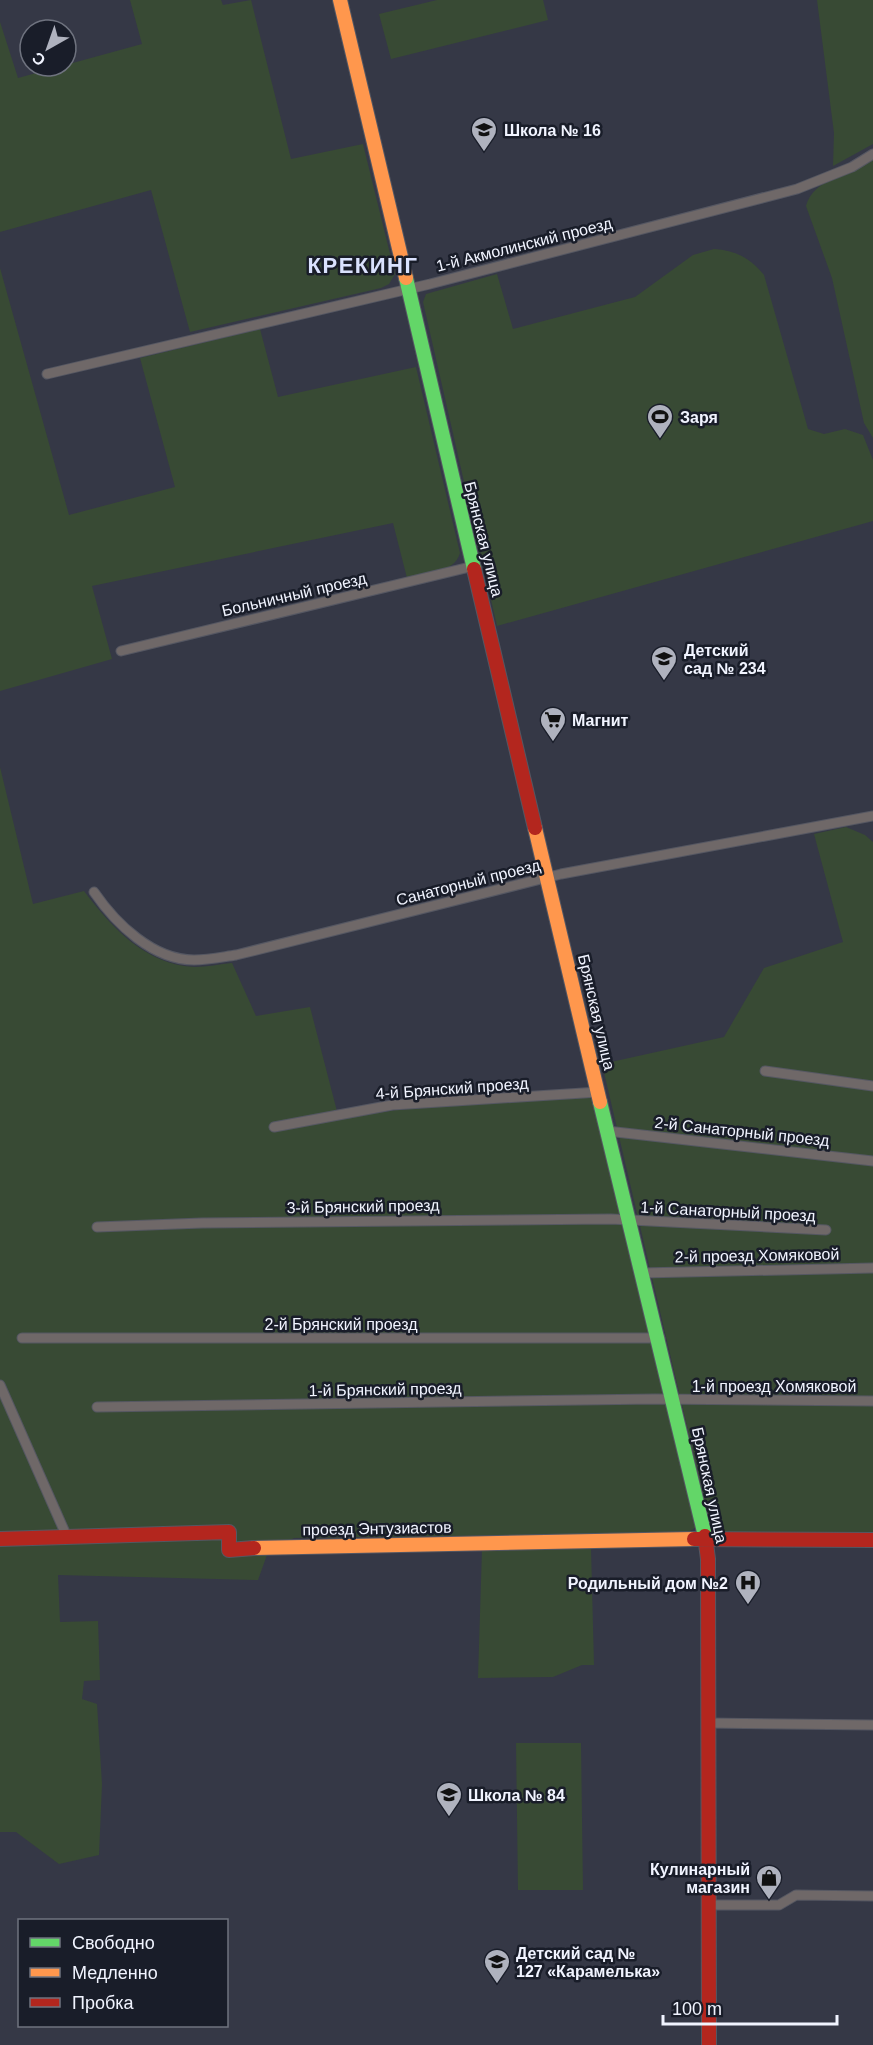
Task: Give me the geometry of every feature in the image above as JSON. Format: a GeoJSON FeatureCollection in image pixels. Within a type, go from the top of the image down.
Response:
{"type":"FeatureCollection","features":[{"type":"Feature","properties":{"kind":"street","name":"Брянская улица"},"geometry":{"type":"LineString","coordinates":[[340,0],[607,1131],[641,1273],[675,1400],[706,1540],[710,1905],[709,2045]]}},
{"type":"Feature","properties":{"kind":"street","name":"1-й Акмолинский проезд"},"geometry":{"type":"LineString","coordinates":[[47,374],[408,289],[797,189],[852,167],[873,154]]}},
{"type":"Feature","properties":{"kind":"street","name":"Больничный проезд"},"geometry":{"type":"LineString","coordinates":[[121,651],[474,566]]}},
{"type":"Feature","properties":{"kind":"street","name":"Санаторный проезд"},"geometry":{"type":"LineString","coordinates":[[94,892],[129,930],[152,948],[171,957],[194,960],[236,955],[548,878],[873,816]]}},
{"type":"Feature","properties":{"kind":"street"},"geometry":{"type":"LineString","coordinates":[[765,1071],[873,1086]]}},
{"type":"Feature","properties":{"kind":"street","name":"4-й Брянский проезд"},"geometry":{"type":"LineString","coordinates":[[274,1127],[392,1105],[599,1092]]}},
{"type":"Feature","properties":{"kind":"street","name":"2-й Санаторный проезд"},"geometry":{"type":"LineString","coordinates":[[607,1131],[873,1161]]}},
{"type":"Feature","properties":{"kind":"street","name":"3-й Брянский проезд"},"geometry":{"type":"LineString","coordinates":[[97,1227],[377,1221],[629,1221]]}},
{"type":"Feature","properties":{"kind":"street","name":"1-й Санаторный проезд"},"geometry":{"type":"LineString","coordinates":[[629,1221],[826,1230]]}},
{"type":"Feature","properties":{"kind":"street","name":"2-й проезд Хомяковой"},"geometry":{"type":"LineString","coordinates":[[641,1273],[873,1268]]}},
{"type":"Feature","properties":{"kind":"street","name":"2-й Брянский проезд"},"geometry":{"type":"LineString","coordinates":[[22,1338],[660,1338]]}},
{"type":"Feature","properties":{"kind":"street"},"geometry":{"type":"LineString","coordinates":[[0,1385],[67,1537],[0,1539]]}},
{"type":"Feature","properties":{"kind":"street","name":"1-й проезд Хомяковой"},"geometry":{"type":"LineString","coordinates":[[675,1400],[873,1401]]}},
{"type":"Feature","properties":{"kind":"street","name":"1-й Брянский проезд"},"geometry":{"type":"LineString","coordinates":[[97,1407],[675,1400]]}},
{"type":"Feature","properties":{"kind":"street","name":"проезд Энтузиастов"},"geometry":{"type":"LineString","coordinates":[[67,1537],[229,1532],[229,1550],[302,1546],[706,1540]]}},
{"type":"Feature","properties":{"kind":"street"},"geometry":{"type":"LineString","coordinates":[[706,1540],[873,1540]]}},
{"type":"Feature","properties":{"kind":"street"},"geometry":{"type":"LineString","coordinates":[[707,1723],[873,1725]]}},
{"type":"Feature","properties":{"kind":"street"},"geometry":{"type":"LineString","coordinates":[[710,1905],[779,1905],[796,1895],[873,1896]]}},
{"type":"Feature","properties":{"kind":"green space"},"geometry":{"type":"Polygon","coordinates":[[[130,0],[221,0],[223,5],[251,0],[291,159],[363,144],[395,274],[389,284],[381,288],[190,332],[151,190],[0,232],[0,22],[18,78],[78,78],[78,62],[142,44],[130,0]]]}},
{"type":"Feature","properties":{"kind":"green space"},"geometry":{"type":"Polygon","coordinates":[[[437,0],[543,0],[548,20],[391,59],[379,14],[437,0]]]}},
{"type":"Feature","properties":{"kind":"green space"},"geometry":{"type":"Polygon","coordinates":[[[817,0],[873,0],[873,144],[833,166],[834,133],[817,0]]]}},
{"type":"Feature","properties":{"kind":"green space"},"geometry":{"type":"Polygon","coordinates":[[[873,160],[873,438],[864,423],[832,278],[806,206],[816,189],[824,183],[873,160]]]}},
{"type":"Feature","properties":{"kind":"green space","name":"Заря"},"geometry":{"type":"Polygon","coordinates":[[[714,249],[742,256],[764,275],[808,429],[824,434],[845,429],[863,435],[873,460],[873,521],[497,626],[423,302],[426,294],[497,274],[513,329],[635,297],[693,255],[714,249]]]}},
{"type":"Feature","properties":{"kind":"green space"},"geometry":{"type":"Polygon","coordinates":[[[0,268],[69,515],[175,487],[140,358],[260,329],[278,397],[416,367],[460,553],[457,560],[438,572],[407,578],[393,523],[92,586],[112,659],[0,691],[0,268]]]}},
{"type":"Feature","properties":{"kind":"green space"},"geometry":{"type":"Polygon","coordinates":[[[0,767],[33,904],[84,891],[119,931],[146,952],[177,965],[204,967],[232,963],[256,1016],[310,1007],[339,1119],[396,1110],[594,1096],[698,1526],[687,1533],[294,1538],[268,1552],[258,1580],[58,1575],[60,1622],[98,1621],[100,1680],[84,1681],[82,1699],[97,1704],[102,1784],[99,1855],[59,1864],[16,1832],[0,1832],[0,767]]]}},
{"type":"Feature","properties":{"kind":"green space"},"geometry":{"type":"Polygon","coordinates":[[[846,827],[865,835],[873,842],[873,1534],[721,1533],[714,1531],[710,1524],[602,1064],[724,1037],[764,968],[843,942],[814,834],[846,827]]]}},
{"type":"Feature","properties":{"kind":"green space"},"geometry":{"type":"Polygon","coordinates":[[[591,1548],[594,1665],[582,1665],[553,1677],[478,1678],[482,1549],[591,1548]]]}},
{"type":"Feature","properties":{"kind":"green space"},"geometry":{"type":"Polygon","coordinates":[[[516,1743],[581,1743],[583,1890],[518,1890],[516,1743]]]}},
{"type":"Feature","properties":{"kind":"traffic: fast"},"geometry":{"type":"LineString","coordinates":[[406,278],[474,569]]}},
{"type":"Feature","properties":{"kind":"traffic: fast"},"geometry":{"type":"LineString","coordinates":[[600,1102],[705,1536]]}},
{"type":"Feature","properties":{"kind":"traffic: slow"},"geometry":{"type":"LineString","coordinates":[[340,0],[406,278]]}},
{"type":"Feature","properties":{"kind":"traffic: slow"},"geometry":{"type":"LineString","coordinates":[[535,828],[600,1102]]}},
{"type":"Feature","properties":{"kind":"traffic: slow"},"geometry":{"type":"LineString","coordinates":[[254,1548],[694,1539]]}},
{"type":"Feature","properties":{"kind":"traffic: jam"},"geometry":{"type":"LineString","coordinates":[[474,569],[535,828]]}},
{"type":"Feature","properties":{"kind":"traffic: jam"},"geometry":{"type":"LineString","coordinates":[[0,1539],[229,1532],[229,1550],[254,1548]]}},
{"type":"Feature","properties":{"kind":"traffic: jam"},"geometry":{"type":"LineString","coordinates":[[705,1536],[708,1559],[709,2045]]}},
{"type":"Feature","properties":{"kind":"traffic: jam"},"geometry":{"type":"LineString","coordinates":[[694,1539],[873,1540]]}},
{"type":"Feature","properties":{"kind":"place","name":"Школа № 16"},"geometry":{"type":"Point","coordinates":[484,153]}},
{"type":"Feature","properties":{"kind":"place","name":"Заря"},"geometry":{"type":"Point","coordinates":[660,440]}},
{"type":"Feature","properties":{"kind":"place","name":"Детский сад № 234"},"geometry":{"type":"Point","coordinates":[664,682]}},
{"type":"Feature","properties":{"kind":"place","name":"Магнит"},"geometry":{"type":"Point","coordinates":[553,743]}},
{"type":"Feature","properties":{"kind":"place","name":"Родильный дом №2"},"geometry":{"type":"Point","coordinates":[748,1606]}},
{"type":"Feature","properties":{"kind":"place","name":"Школа № 84"},"geometry":{"type":"Point","coordinates":[449,1818]}},
{"type":"Feature","properties":{"kind":"place","name":"Кулинарный магазин"},"geometry":{"type":"Point","coordinates":[769,1901]}},
{"type":"Feature","properties":{"kind":"place","name":"Детский сад № 127 «Карамелька»"},"geometry":{"type":"Point","coordinates":[497,1985]}},
{"type":"Feature","properties":{"kind":"district","name":"КРЕКИНГ"},"geometry":{"type":"Point","coordinates":[363,265]}}]}
